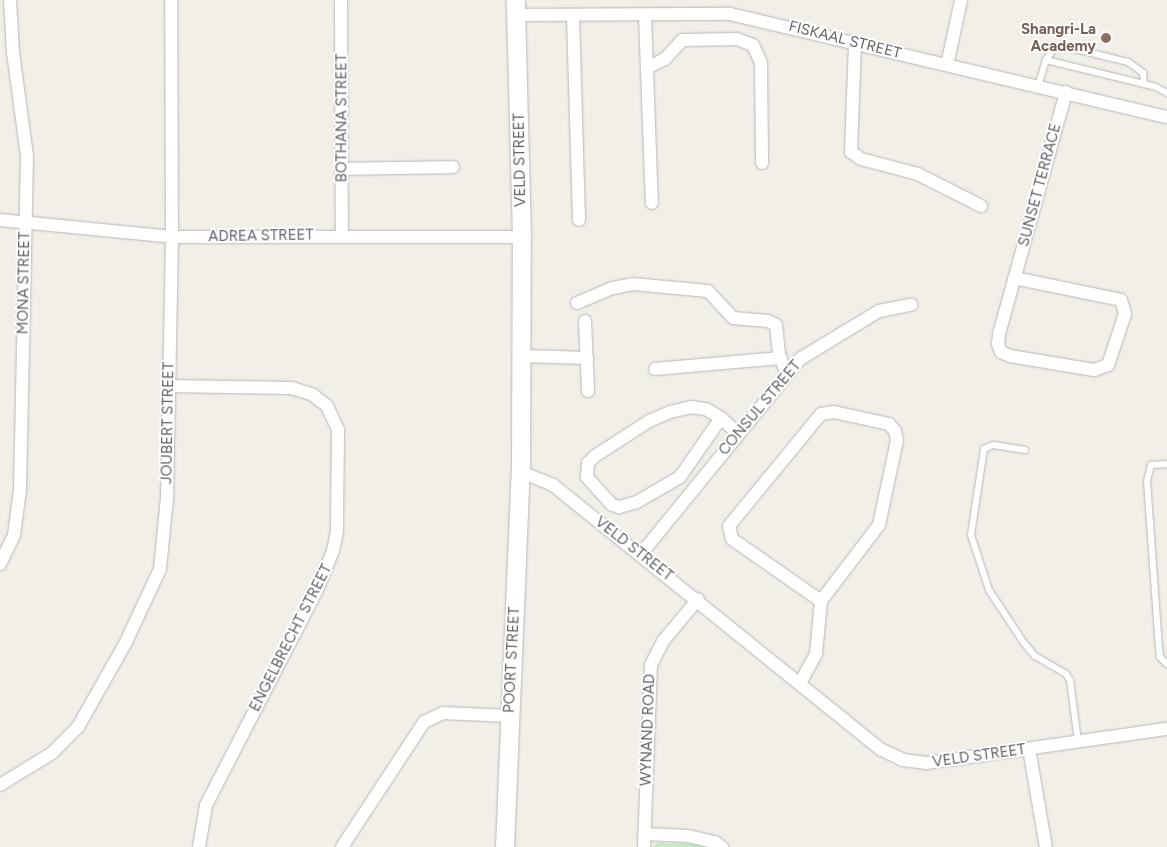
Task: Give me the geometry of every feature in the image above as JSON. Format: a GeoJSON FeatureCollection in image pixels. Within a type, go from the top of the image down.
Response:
{"type":"FeatureCollection","features":[{"type":"Feature","properties":{"kind":"street","name":"MONA STREET"},"geometry":{"type":"LineString","coordinates":[[0,564],[14,535],[18,509],[25,223],[26,133],[13,53],[10,0]]}},
{"type":"Feature","properties":{"kind":"street","name":"JOUBERT STREET"},"geometry":{"type":"LineString","coordinates":[[0,785],[52,753],[78,727],[126,642],[160,568],[166,507],[172,237],[171,0]]}},
{"type":"Feature","properties":{"kind":"street","name":"BOTHANA STREET"},"geometry":{"type":"LineString","coordinates":[[341,0],[342,235]]}},
{"type":"Feature","properties":{"kind":"street"},"geometry":{"type":"LineString","coordinates":[[948,65],[961,0]]}},
{"type":"Feature","properties":{"kind":"street","name":"FISKAAL STREET"},"geometry":{"type":"LineString","coordinates":[[516,8],[573,17],[730,14],[1167,117]]}},
{"type":"Feature","properties":{"kind":"street","name":"VELD STREET"},"geometry":{"type":"LineString","coordinates":[[516,8],[522,237],[521,472],[553,485],[698,599],[882,750],[903,760],[927,763],[1167,729]]}},
{"type":"Feature","properties":{"kind":"street"},"geometry":{"type":"LineString","coordinates":[[645,16],[652,204]]}},
{"type":"Feature","properties":{"kind":"street"},"geometry":{"type":"LineString","coordinates":[[573,17],[579,220]]}},
{"type":"Feature","properties":{"kind":"street"},"geometry":{"type":"LineString","coordinates":[[647,68],[665,59],[682,40],[737,39],[752,45],[761,63],[762,163]]}},
{"type":"Feature","properties":{"kind":"street"},"geometry":{"type":"LineString","coordinates":[[856,43],[851,152],[862,159],[918,174],[981,206]]}},
{"type":"Feature","properties":{"kind":"street","name":"SUNSET TERRACE"},"geometry":{"type":"LineString","coordinates":[[1014,278],[1121,300],[1125,314],[1108,366],[1100,370],[1087,370],[1002,352],[999,334],[1014,278],[1066,92]]}},
{"type":"Feature","properties":{"kind":"street"},"geometry":{"type":"LineString","coordinates":[[342,169],[452,167]]}},
{"type":"Feature","properties":{"kind":"street","name":"ADREA STREET"},"geometry":{"type":"LineString","coordinates":[[0,220],[172,237],[342,235],[522,237]]}},
{"type":"Feature","properties":{"kind":"street"},"geometry":{"type":"LineString","coordinates":[[577,303],[613,288],[634,284],[708,291],[734,318],[768,321],[776,325],[781,358],[787,375]]}},
{"type":"Feature","properties":{"kind":"street","name":"CONSUL STREET"},"geometry":{"type":"LineString","coordinates":[[640,554],[803,357],[874,313],[911,305]]}},
{"type":"Feature","properties":{"kind":"street"},"geometry":{"type":"LineString","coordinates":[[586,321],[588,391]]}},
{"type":"Feature","properties":{"kind":"street"},"geometry":{"type":"LineString","coordinates":[[522,356],[586,358]]}},
{"type":"Feature","properties":{"kind":"street"},"geometry":{"type":"LineString","coordinates":[[655,370],[781,358]]}},
{"type":"Feature","properties":{"kind":"street","name":"ENGELBRECHT STREET"},"geometry":{"type":"LineString","coordinates":[[168,386],[298,389],[313,395],[327,406],[338,430],[337,531],[333,551],[316,592],[206,805],[199,847]]}},
{"type":"Feature","properties":{"kind":"street"},"geometry":{"type":"LineString","coordinates":[[721,418],[680,477],[637,502],[619,507],[612,505],[587,477],[586,468],[591,460],[649,421],[691,407],[706,409],[721,418],[738,434]]}},
{"type":"Feature","properties":{"kind":"street"},"geometry":{"type":"LineString","coordinates":[[800,684],[816,654],[821,601],[880,525],[897,440],[895,431],[889,424],[834,412],[821,414],[729,526],[732,539],[821,601]]}},
{"type":"Feature","properties":{"kind":"street","name":"POORT STREET"},"geometry":{"type":"LineString","coordinates":[[505,847],[521,472]]}},
{"type":"Feature","properties":{"kind":"street","name":"WYNAND ROAD"},"geometry":{"type":"LineString","coordinates":[[644,841],[651,665],[664,640],[698,599]]}},
{"type":"Feature","properties":{"kind":"street"},"geometry":{"type":"LineString","coordinates":[[342,847],[424,722],[443,713],[510,716]]}},
{"type":"Feature","properties":{"kind":"street"},"geometry":{"type":"LineString","coordinates":[[1029,748],[1046,847]]}},
{"type":"Feature","properties":{"kind":"street"},"geometry":{"type":"LineString","coordinates":[[644,841],[688,836],[722,847]]}},
{"type":"Feature","properties":{"kind":"lane"},"geometry":{"type":"LineString","coordinates":[[1038,86],[1046,60],[1054,48],[1081,50],[1133,64],[1143,73],[1144,84]]}},
{"type":"Feature","properties":{"kind":"lane"},"geometry":{"type":"LineString","coordinates":[[1046,60],[1144,84],[1167,93]]}},
{"type":"Feature","properties":{"kind":"lane"},"geometry":{"type":"LineString","coordinates":[[1025,450],[994,445],[984,449],[971,535],[990,590],[1024,643],[1036,656],[1066,674],[1070,680],[1078,742]]}},
{"type":"Feature","properties":{"kind":"lane"},"geometry":{"type":"LineString","coordinates":[[1167,464],[1151,465],[1147,481],[1160,653],[1167,664]]}},
{"type":"Feature","properties":{"kind":"green space"},"geometry":{"type":"Polygon","coordinates":[[[658,843],[701,844],[708,847],[653,847],[658,843]]]}},
{"type":"Feature","properties":{"kind":"place","name":"Shangri-La Academy"},"geometry":{"type":"Point","coordinates":[1106,38]}}]}
